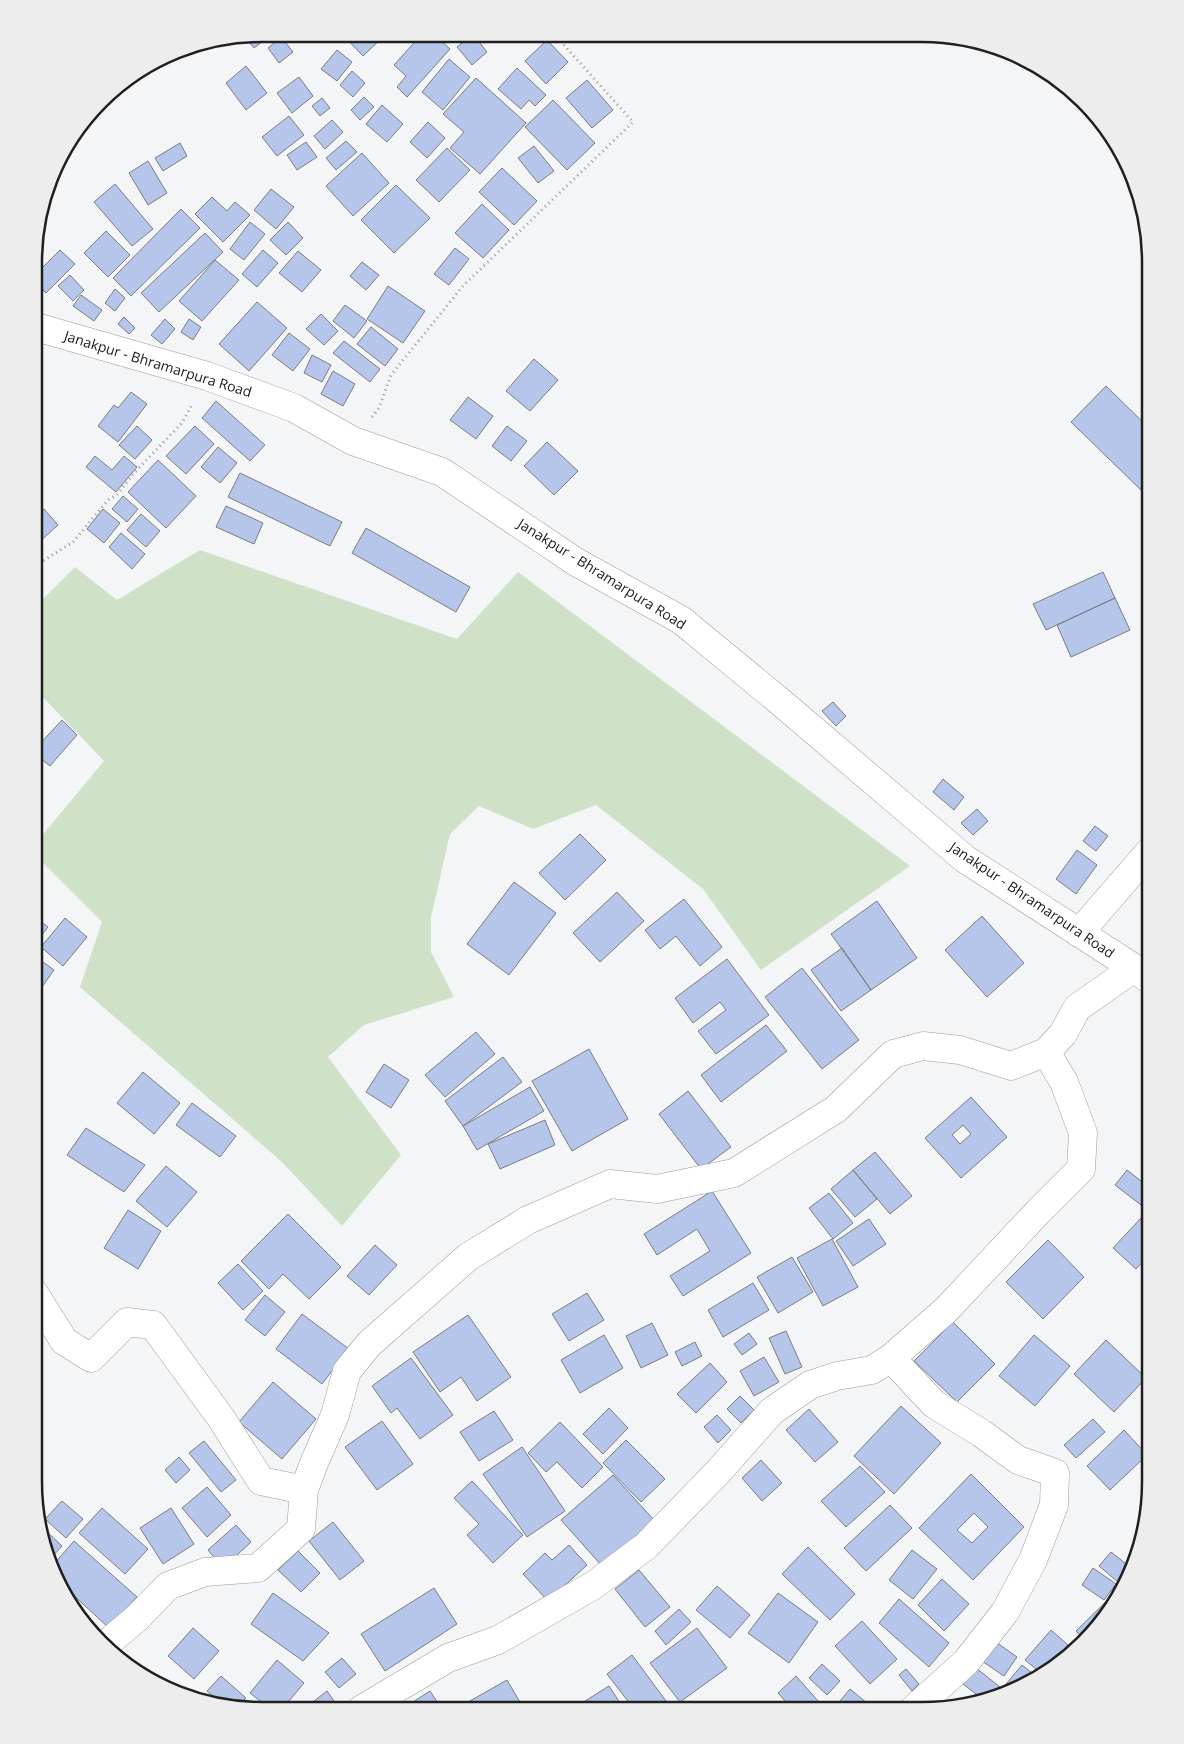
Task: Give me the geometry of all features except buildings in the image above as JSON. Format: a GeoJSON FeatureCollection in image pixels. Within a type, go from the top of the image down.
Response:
{"type":"FeatureCollection","features":[{"type":"Feature","properties":{"kind":"street","name":"Janakpur - Bhramarpura Road"},"geometry":{"type":"LineString","coordinates":[[42,329],[207,376],[294,408],[353,441],[442,472],[576,562],[681,620],[778,699],[965,859],[1142,974]]}},
{"type":"Feature","properties":{"kind":"street"},"geometry":{"type":"LineString","coordinates":[[1079,933],[1142,860]]}},
{"type":"Feature","properties":{"kind":"street"},"geometry":{"type":"LineString","coordinates":[[110,1640],[137,1618],[168,1586],[205,1572],[258,1568],[301,1529],[304,1490],[336,1415],[347,1371],[369,1344],[468,1257],[528,1220],[610,1184],[657,1189],[734,1173],[836,1109],[893,1054],[923,1046],[960,1050],[1011,1066],[1046,1052],[1063,1034],[1077,1008],[1142,974]]}},
{"type":"Feature","properties":{"kind":"street"},"geometry":{"type":"LineString","coordinates":[[374,1702],[448,1658],[498,1640],[594,1585],[646,1546],[718,1472],[772,1411],[810,1385],[837,1376],[872,1370],[892,1358],[946,1310],[1038,1212],[1081,1170],[1083,1133],[1064,1082],[1046,1052]]}},
{"type":"Feature","properties":{"kind":"street"},"geometry":{"type":"LineString","coordinates":[[42,1306],[64,1341],[91,1358],[127,1322],[153,1325],[220,1418],[261,1481],[304,1490]]}},
{"type":"Feature","properties":{"kind":"street"},"geometry":{"type":"LineString","coordinates":[[892,1358],[934,1404],[981,1433],[1018,1460],[1055,1473],[1054,1505],[1032,1560],[1005,1612],[966,1662],[922,1702]]}},
{"type":"Feature","properties":{"kind":"path"},"geometry":{"type":"LineString","coordinates":[[353,441],[379,408],[391,375],[463,286],[633,122],[561,42]]}},
{"type":"Feature","properties":{"kind":"path"},"geometry":{"type":"LineString","coordinates":[[42,562],[73,542],[108,500],[117,495],[133,474],[182,423],[207,376]]}},
{"type":"Feature","properties":{"kind":"green space"},"geometry":{"type":"Polygon","coordinates":[[[200,550],[457,639],[518,572],[910,866],[761,970],[703,889],[596,805],[533,829],[479,806],[450,834],[431,917],[431,952],[454,997],[364,1025],[328,1057],[401,1155],[342,1226],[281,1161],[80,987],[102,922],[42,862],[42,836],[104,761],[42,696],[42,600],[75,567],[117,600],[200,550]]]}}]}
